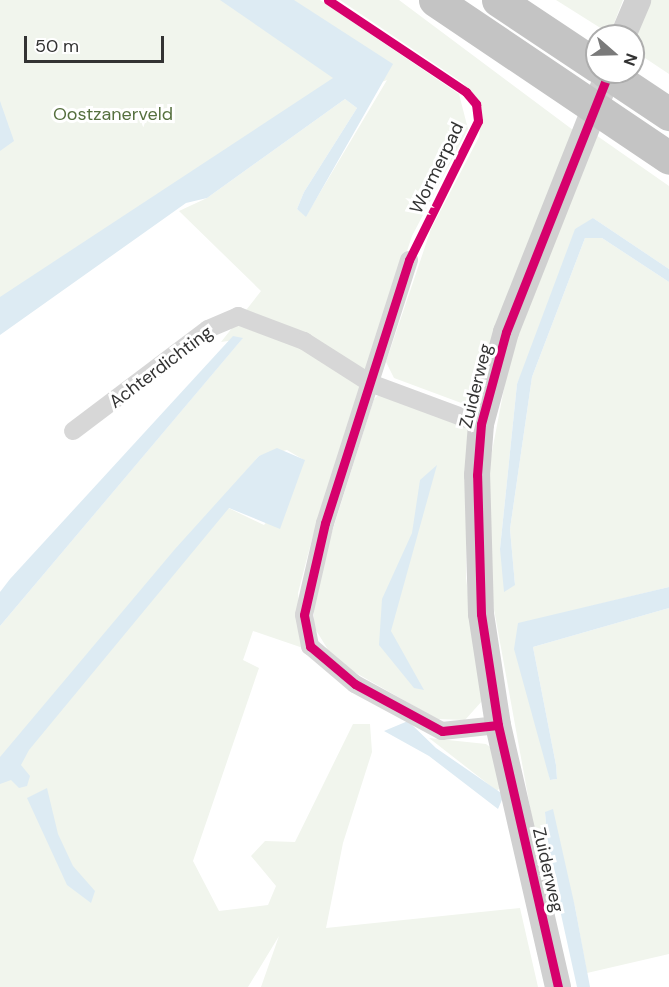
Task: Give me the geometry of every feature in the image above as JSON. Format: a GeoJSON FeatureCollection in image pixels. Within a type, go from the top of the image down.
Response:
{"type":"FeatureCollection","features":[{"type":"Feature","properties":{"kind":"highway"},"geometry":{"type":"LineString","coordinates":[[435,0],[669,158]]}},
{"type":"Feature","properties":{"kind":"highway"},"geometry":{"type":"LineString","coordinates":[[498,0],[585,58]]}},
{"type":"Feature","properties":{"kind":"highway"},"geometry":{"type":"LineString","coordinates":[[625,84],[657,106]]}},
{"type":"Feature","properties":{"kind":"street"},"geometry":{"type":"LineString","coordinates":[[629,24],[638,0]]}},
{"type":"Feature","properties":{"kind":"street","name":"Zuiderweg"},"geometry":{"type":"LineString","coordinates":[[558,987],[498,725],[476,545],[481,424],[506,332],[603,84]]}},
{"type":"Feature","properties":{"kind":"street"},"geometry":{"type":"LineString","coordinates":[[410,260],[325,523],[306,603],[310,646],[355,684],[442,731],[498,725]]}},
{"type":"Feature","properties":{"kind":"street","name":"Achterdichting"},"geometry":{"type":"LineString","coordinates":[[74,431],[208,329],[238,316],[303,342],[370,383],[481,424]]}},
{"type":"Feature","properties":{"kind":"green space","name":"Oostzanerveld"},"geometry":{"type":"Polygon","coordinates":[[[0,0],[320,0],[459,94],[468,129],[412,236],[312,539],[298,593],[303,648],[253,631],[243,660],[259,668],[193,861],[219,911],[268,905],[276,886],[251,856],[265,841],[295,842],[353,724],[370,724],[372,752],[343,843],[326,928],[520,908],[538,987],[261,987],[279,936],[248,987],[0,987],[0,626],[242,339],[221,342],[261,291],[179,211],[207,198],[345,99],[357,108],[304,192],[297,209],[306,216],[387,80],[342,97],[0,320],[0,0]],[[287,450],[259,456],[218,503],[264,525],[293,489],[304,460],[287,450]]]}},
{"type":"Feature","properties":{"kind":"green space"},"geometry":{"type":"Polygon","coordinates":[[[340,0],[399,0],[573,130],[477,397],[464,404],[394,378],[386,362],[431,229],[479,137],[482,109],[463,83],[340,0]]]}},
{"type":"Feature","properties":{"kind":"green space"},"geometry":{"type":"Polygon","coordinates":[[[556,0],[623,0],[614,24],[594,24],[556,0]]]}},
{"type":"Feature","properties":{"kind":"green space"},"geometry":{"type":"Polygon","coordinates":[[[647,0],[669,0],[669,74],[645,58],[645,24],[640,24],[647,0]]]}},
{"type":"Feature","properties":{"kind":"green space"},"geometry":{"type":"Polygon","coordinates":[[[593,133],[669,186],[669,269],[593,218],[517,384],[500,549],[515,585],[510,529],[532,377],[585,238],[602,238],[669,282],[669,587],[518,624],[550,780],[557,779],[556,765],[533,647],[669,608],[669,954],[587,973],[575,907],[545,812],[549,860],[540,861],[489,582],[489,467],[511,352],[593,133]]]}},
{"type":"Feature","properties":{"kind":"green space"},"geometry":{"type":"Polygon","coordinates":[[[382,392],[463,422],[468,430],[466,578],[482,701],[465,720],[437,719],[335,661],[314,627],[314,589],[374,399],[382,392]]]}},
{"type":"Feature","properties":{"kind":"green space"},"geometry":{"type":"Polygon","coordinates":[[[429,738],[486,744],[494,750],[504,783],[497,791],[429,738]]]}},
{"type":"Feature","properties":{"kind":"shaded area"},"geometry":{"type":"Polygon","coordinates":[[[220,0],[294,0],[393,64],[306,217],[297,209],[304,192],[357,108],[345,99],[207,198],[186,203],[0,335],[0,297],[333,78],[220,0]]]}},
{"type":"Feature","properties":{"kind":"shaded area"},"geometry":{"type":"Polygon","coordinates":[[[0,101],[14,141],[0,151],[0,101]]]}},
{"type":"Feature","properties":{"kind":"shaded area"},"geometry":{"type":"Polygon","coordinates":[[[593,218],[669,269],[669,282],[602,238],[585,238],[532,377],[510,529],[515,585],[504,592],[500,549],[517,384],[575,229],[593,218]]]}},
{"type":"Feature","properties":{"kind":"shaded area"},"geometry":{"type":"Polygon","coordinates":[[[233,336],[243,338],[0,626],[0,592],[10,579],[233,336]]]}},
{"type":"Feature","properties":{"kind":"shaded area"},"geometry":{"type":"Polygon","coordinates":[[[277,448],[305,460],[280,529],[229,508],[29,750],[21,765],[30,776],[27,786],[19,788],[11,780],[0,784],[0,757],[175,549],[259,456],[277,448]]]}},
{"type":"Feature","properties":{"kind":"shaded area"},"geometry":{"type":"Polygon","coordinates":[[[437,465],[391,631],[424,690],[414,688],[379,645],[382,599],[412,533],[420,480],[437,465]]]}},
{"type":"Feature","properties":{"kind":"shaded area"},"geometry":{"type":"Polygon","coordinates":[[[669,587],[669,608],[533,647],[556,765],[557,779],[550,780],[514,649],[518,623],[669,587]]]}},
{"type":"Feature","properties":{"kind":"shaded area"},"geometry":{"type":"Polygon","coordinates":[[[408,721],[436,748],[504,795],[498,809],[429,756],[384,731],[408,721]]]}},
{"type":"Feature","properties":{"kind":"shaded area"},"geometry":{"type":"Polygon","coordinates":[[[47,788],[58,834],[73,866],[95,891],[91,903],[67,885],[27,798],[47,788]]]}},
{"type":"Feature","properties":{"kind":"shaded area"},"geometry":{"type":"Polygon","coordinates":[[[553,809],[590,987],[577,987],[549,860],[545,812],[553,809]]]}},
{"type":"Feature","properties":{"kind":"cycle path","name":"Wormerpad"},"geometry":{"type":"LineString","coordinates":[[328,0],[466,92],[476,104],[478,121],[409,260],[325,523],[304,615],[310,646],[355,684],[442,731],[498,725]]}},
{"type":"Feature","properties":{"kind":"cycle path"},"geometry":{"type":"LineString","coordinates":[[558,987],[498,725],[481,614],[477,475],[481,424],[506,332],[604,84]]}}]}
